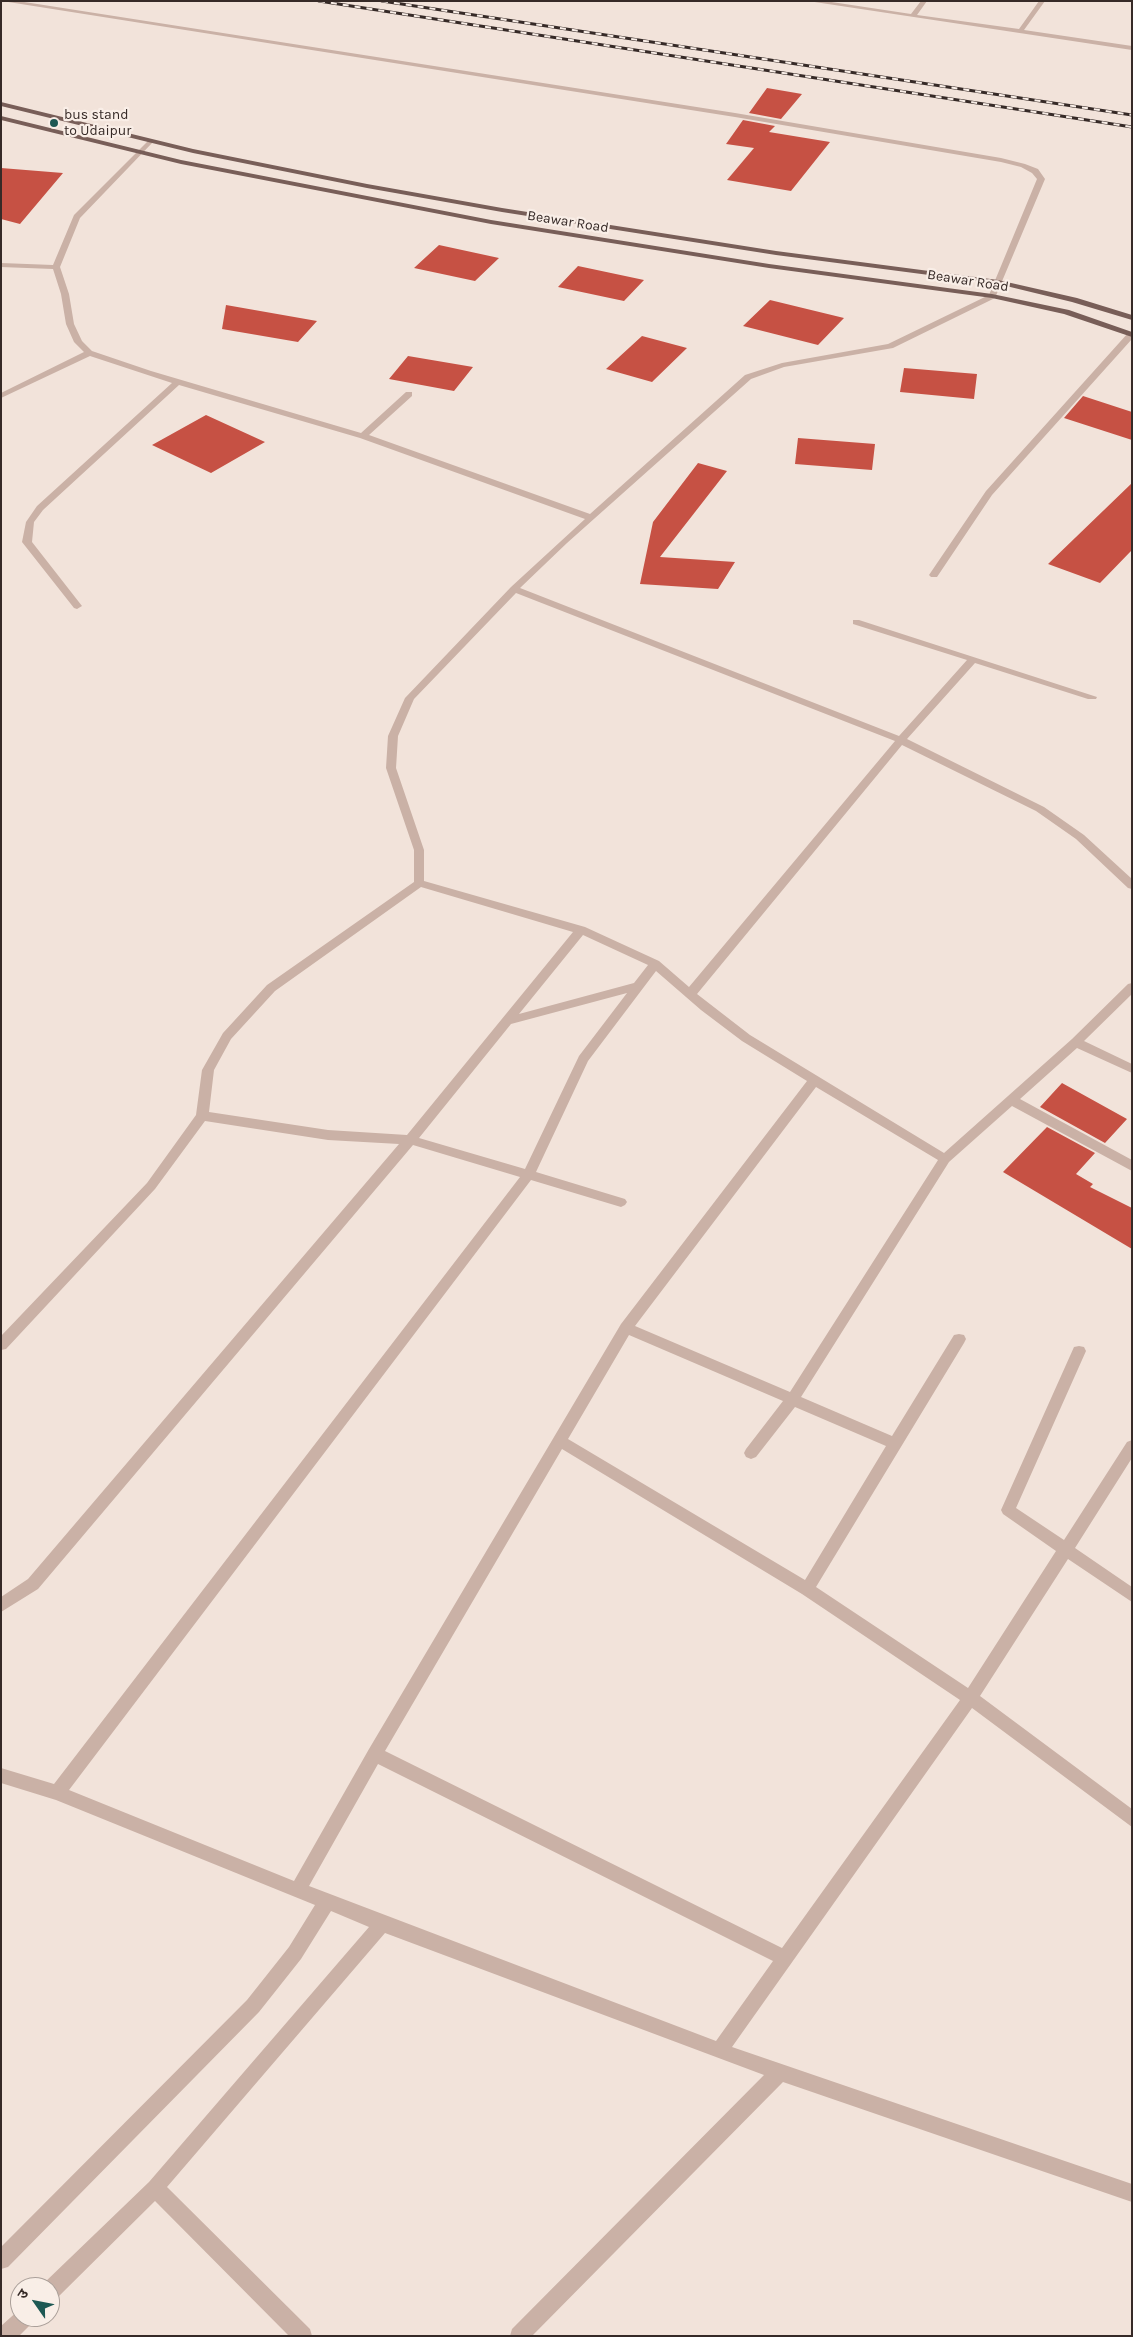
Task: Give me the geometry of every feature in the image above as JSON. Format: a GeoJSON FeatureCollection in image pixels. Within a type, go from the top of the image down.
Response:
{"type":"FeatureCollection","features":[{"type":"Feature","properties":{"kind":"main road","name":"Beawar Road"},"geometry":{"type":"LineString","coordinates":[[1,104],[193,151],[502,210],[776,253],[998,282],[1074,300],[1132,318]]}},
{"type":"Feature","properties":{"kind":"main road","name":"Beawar Road"},"geometry":{"type":"LineString","coordinates":[[1,118],[162,158],[491,222],[769,266],[992,296],[1066,312],[1131,335]]}},
{"type":"Feature","properties":{"kind":"street"},"geometry":{"type":"LineString","coordinates":[[6,1],[172,29],[735,115],[1023,165],[1035,171],[1041,179],[992,296],[890,346],[782,365],[748,377],[564,541],[514,589],[410,698],[393,736],[391,768],[419,850],[419,883]]}},
{"type":"Feature","properties":{"kind":"street"},"geometry":{"type":"LineString","coordinates":[[811,1],[1132,48]]}},
{"type":"Feature","properties":{"kind":"street"},"geometry":{"type":"LineString","coordinates":[[913,16],[924,1]]}},
{"type":"Feature","properties":{"kind":"street"},"geometry":{"type":"LineString","coordinates":[[1020,32],[1042,1]]}},
{"type":"Feature","properties":{"kind":"street"},"geometry":{"type":"LineString","coordinates":[[151,141],[77,217],[67,236],[56,267],[65,294],[70,324],[78,342],[89,353],[173,381],[363,436],[591,518]]}},
{"type":"Feature","properties":{"kind":"street"},"geometry":{"type":"LineString","coordinates":[[1,265],[56,267]]}},
{"type":"Feature","properties":{"kind":"street"},"geometry":{"type":"LineString","coordinates":[[934,576],[989,493],[1131,335]]}},
{"type":"Feature","properties":{"kind":"street"},"geometry":{"type":"LineString","coordinates":[[1,396],[89,353]]}},
{"type":"Feature","properties":{"kind":"street"},"geometry":{"type":"LineString","coordinates":[[77,606],[27,542],[30,522],[40,508],[173,381]]}},
{"type":"Feature","properties":{"kind":"street"},"geometry":{"type":"LineString","coordinates":[[363,436],[410,394]]}},
{"type":"Feature","properties":{"kind":"street"},"geometry":{"type":"LineString","coordinates":[[514,589],[900,740],[1040,808],[1080,837],[1132,885]]}},
{"type":"Feature","properties":{"kind":"street"},"geometry":{"type":"LineString","coordinates":[[856,622],[972,661],[1092,697]]}},
{"type":"Feature","properties":{"kind":"street"},"geometry":{"type":"LineString","coordinates":[[690,994],[900,740],[972,661]]}},
{"type":"Feature","properties":{"kind":"street"},"geometry":{"type":"LineString","coordinates":[[419,883],[581,930],[655,964],[705,1007],[746,1038],[945,1159]]}},
{"type":"Feature","properties":{"kind":"street"},"geometry":{"type":"LineString","coordinates":[[1,1344],[151,1186],[202,1116],[208,1070],[228,1036],[271,988],[419,883]]}},
{"type":"Feature","properties":{"kind":"street"},"geometry":{"type":"LineString","coordinates":[[1,1605],[33,1584],[410,1140],[581,930]]}},
{"type":"Feature","properties":{"kind":"street"},"geometry":{"type":"LineString","coordinates":[[57,1793],[529,1174],[583,1059],[655,964]]}},
{"type":"Feature","properties":{"kind":"street"},"geometry":{"type":"LineString","coordinates":[[507,1021],[638,986]]}},
{"type":"Feature","properties":{"kind":"street"},"geometry":{"type":"LineString","coordinates":[[751,1453],[792,1400],[945,1159],[1076,1042],[1132,987]]}},
{"type":"Feature","properties":{"kind":"street"},"geometry":{"type":"LineString","coordinates":[[1076,1042],[1132,1069]]}},
{"type":"Feature","properties":{"kind":"street"},"geometry":{"type":"LineString","coordinates":[[298,1890],[375,1754],[626,1328],[814,1081]]}},
{"type":"Feature","properties":{"kind":"street"},"geometry":{"type":"LineString","coordinates":[[1012,1100],[1132,1166]]}},
{"type":"Feature","properties":{"kind":"street"},"geometry":{"type":"LineString","coordinates":[[202,1116],[328,1135],[410,1140],[621,1202]]}},
{"type":"Feature","properties":{"kind":"street"},"geometry":{"type":"LineString","coordinates":[[626,1328],[896,1444]]}},
{"type":"Feature","properties":{"kind":"street"},"geometry":{"type":"LineString","coordinates":[[807,1590],[959,1339]]}},
{"type":"Feature","properties":{"kind":"street"},"geometry":{"type":"LineString","coordinates":[[1079,1351],[1008,1510],[1132,1595]]}},
{"type":"Feature","properties":{"kind":"street"},"geometry":{"type":"LineString","coordinates":[[560,1441],[807,1590],[970,1698],[1132,1819]]}},
{"type":"Feature","properties":{"kind":"street"},"geometry":{"type":"LineString","coordinates":[[719,2051],[970,1698],[1132,1446]]}},
{"type":"Feature","properties":{"kind":"street"},"geometry":{"type":"LineString","coordinates":[[375,1754],[785,1958]]}},
{"type":"Feature","properties":{"kind":"street"},"geometry":{"type":"LineString","coordinates":[[1,1775],[57,1793],[382,1924],[719,2051],[1132,2193]]}},
{"type":"Feature","properties":{"kind":"street"},"geometry":{"type":"LineString","coordinates":[[1,2260],[253,2006],[295,1953],[327,1902]]}},
{"type":"Feature","properties":{"kind":"street"},"geometry":{"type":"LineString","coordinates":[[60,2281],[155,2188],[382,1924]]}},
{"type":"Feature","properties":{"kind":"street"},"geometry":{"type":"LineString","coordinates":[[519,2336],[781,2071]]}},
{"type":"Feature","properties":{"kind":"street"},"geometry":{"type":"LineString","coordinates":[[155,2188],[303,2336]]}},
{"type":"Feature","properties":{"kind":"street"},"geometry":{"type":"LineString","coordinates":[[5,2336],[14,2327]]}},
{"type":"Feature","properties":{"kind":"building"},"geometry":{"type":"Polygon","coordinates":[[[767,88],[802,94],[781,119],[749,113],[767,88]]]}},
{"type":"Feature","properties":{"kind":"building"},"geometry":{"type":"Polygon","coordinates":[[[743,120],[775,126],[769,132],[830,142],[791,191],[727,180],[754,148],[726,144],[743,120]]]}},
{"type":"Feature","properties":{"kind":"building"},"geometry":{"type":"Polygon","coordinates":[[[1,168],[63,173],[20,224],[1,219],[1,168]]]}},
{"type":"Feature","properties":{"kind":"building"},"geometry":{"type":"Polygon","coordinates":[[[439,245],[499,258],[475,281],[414,268],[439,245]]]}},
{"type":"Feature","properties":{"kind":"building"},"geometry":{"type":"Polygon","coordinates":[[[578,266],[644,280],[624,301],[558,287],[578,266]]]}},
{"type":"Feature","properties":{"kind":"building"},"geometry":{"type":"Polygon","coordinates":[[[770,300],[844,318],[818,345],[743,326],[770,300]]]}},
{"type":"Feature","properties":{"kind":"building"},"geometry":{"type":"Polygon","coordinates":[[[226,305],[317,321],[298,342],[222,329],[226,305]]]}},
{"type":"Feature","properties":{"kind":"building"},"geometry":{"type":"Polygon","coordinates":[[[642,336],[687,348],[652,382],[606,369],[642,336]]]}},
{"type":"Feature","properties":{"kind":"building"},"geometry":{"type":"Polygon","coordinates":[[[408,356],[473,367],[454,391],[389,379],[408,356]]]}},
{"type":"Feature","properties":{"kind":"building"},"geometry":{"type":"Polygon","coordinates":[[[904,368],[977,374],[974,399],[900,392],[904,368]]]}},
{"type":"Feature","properties":{"kind":"building"},"geometry":{"type":"Polygon","coordinates":[[[1083,396],[1132,412],[1132,440],[1064,418],[1083,396]]]}},
{"type":"Feature","properties":{"kind":"building"},"geometry":{"type":"Polygon","coordinates":[[[206,415],[265,442],[211,473],[152,445],[206,415]]]}},
{"type":"Feature","properties":{"kind":"building"},"geometry":{"type":"Polygon","coordinates":[[[798,438],[875,444],[872,470],[795,464],[798,438]]]}},
{"type":"Feature","properties":{"kind":"building"},"geometry":{"type":"Polygon","coordinates":[[[698,463],[727,471],[660,557],[735,562],[718,589],[640,584],[653,522],[698,463]]]}},
{"type":"Feature","properties":{"kind":"building"},"geometry":{"type":"Polygon","coordinates":[[[1132,483],[1132,550],[1100,583],[1048,564],[1132,483]]]}},
{"type":"Feature","properties":{"kind":"building"},"geometry":{"type":"Polygon","coordinates":[[[1062,1083],[1127,1119],[1105,1143],[1040,1107],[1062,1083]]]}},
{"type":"Feature","properties":{"kind":"building"},"geometry":{"type":"Polygon","coordinates":[[[1047,1127],[1095,1153],[1076,1174],[1093,1184],[1090,1187],[1132,1208],[1132,1249],[1003,1172],[1047,1127]]]}},
{"type":"Feature","properties":{"kind":"railway"},"geometry":{"type":"LineString","coordinates":[[319,1],[1132,127]]}},
{"type":"Feature","properties":{"kind":"railway"},"geometry":{"type":"LineString","coordinates":[[382,1],[1132,115]]}},
{"type":"Feature","properties":{"kind":"place","name":"bus stand to Udaipur"},"geometry":{"type":"Point","coordinates":[54,123]}}]}
